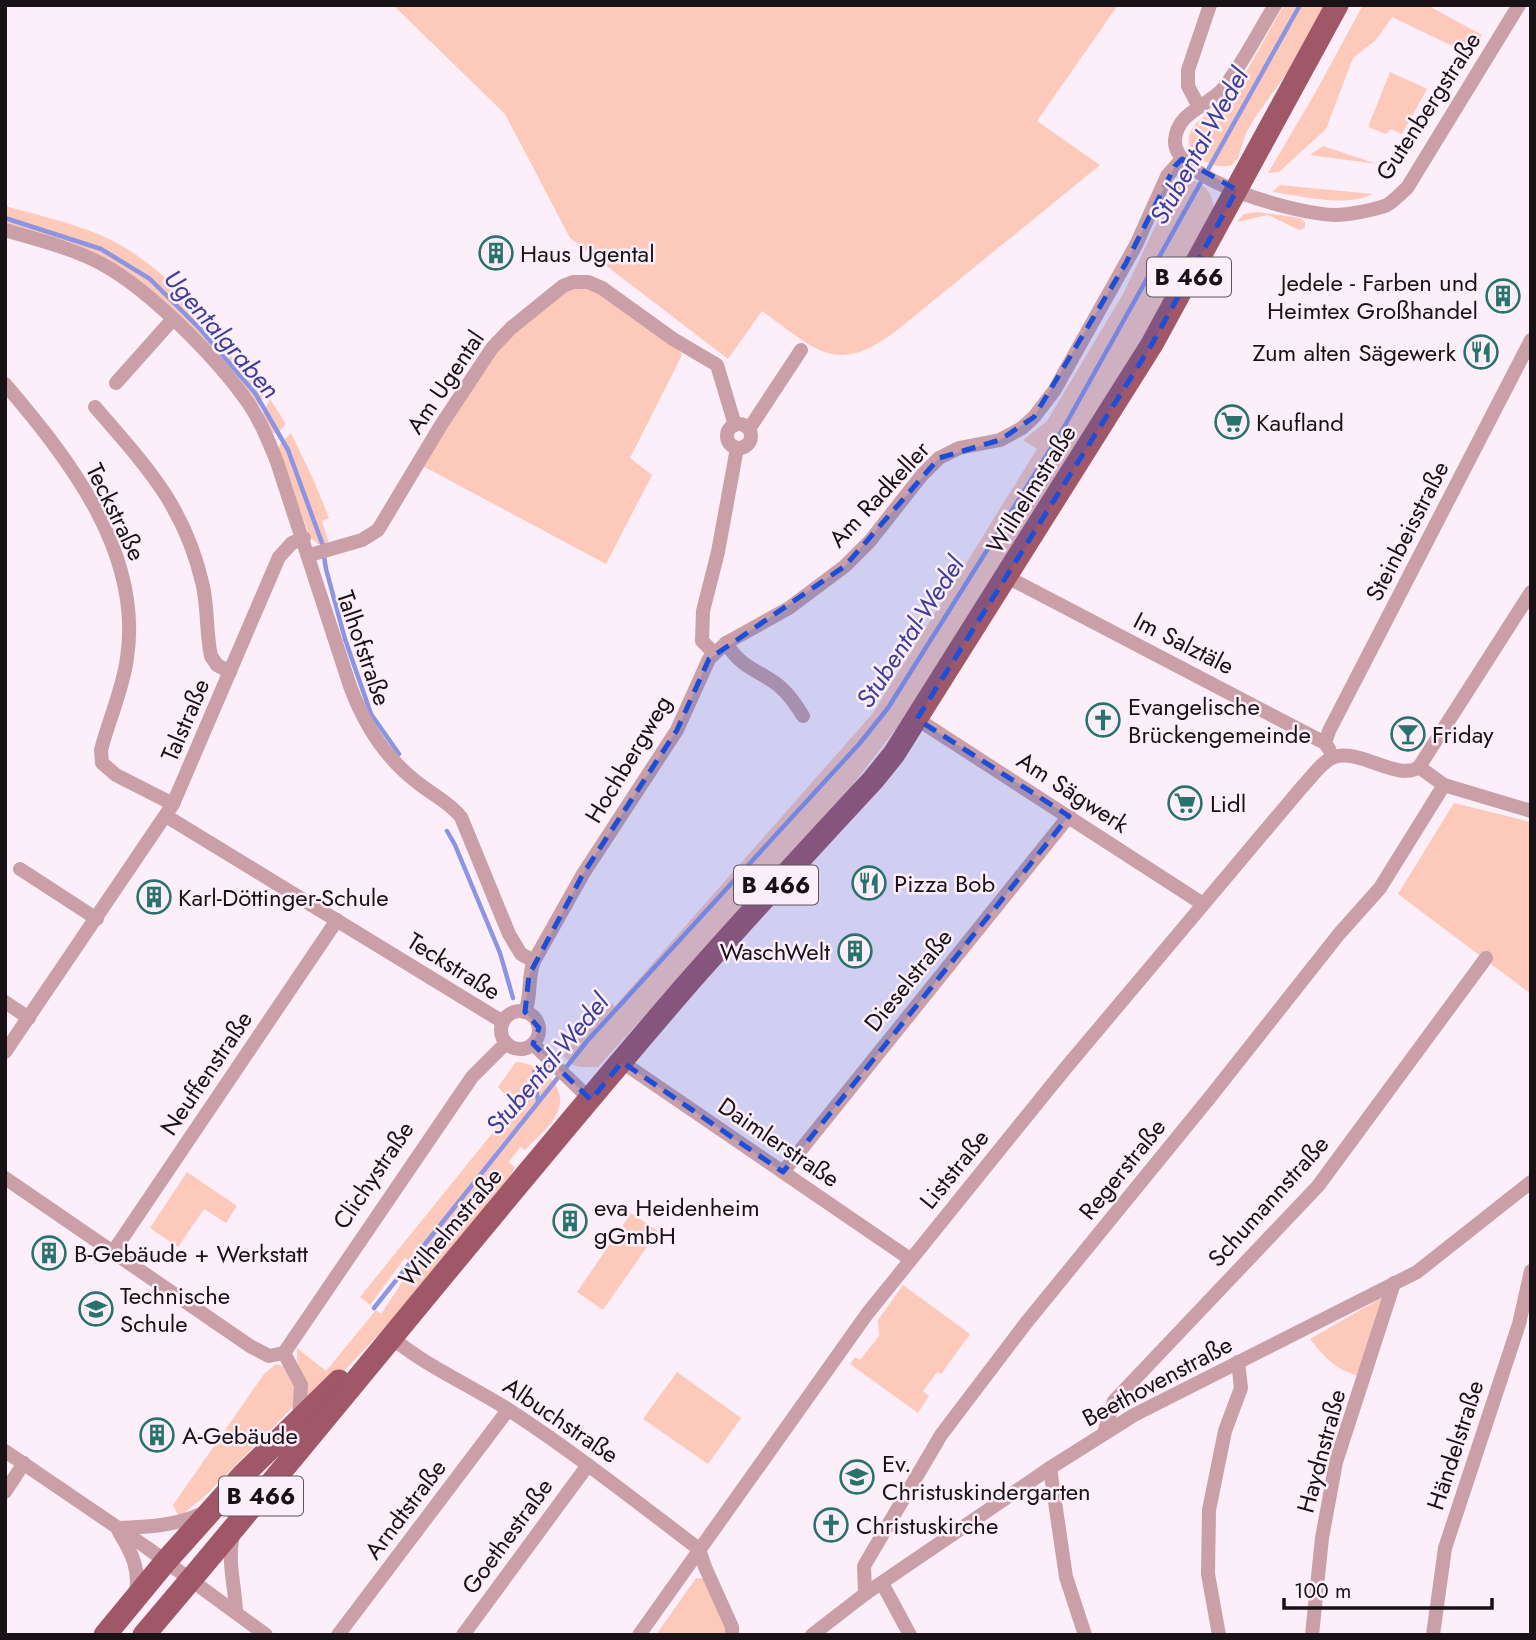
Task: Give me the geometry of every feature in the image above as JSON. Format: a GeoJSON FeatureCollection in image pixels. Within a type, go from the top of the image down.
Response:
{"type":"FeatureCollection","features":[{"type":"Feature","properties":{"kind":"main road","name":"Wilhelmstraße"},"geometry":{"type":"LineString","coordinates":[[144,1635],[622,1062],[737,928],[873,780],[917,719],[1152,344],[1337,5]]}},
{"type":"Feature","properties":{"kind":"main road","name":"B 466"},"geometry":{"type":"LineString","coordinates":[[105,1635],[166,1561],[264,1453],[333,1387],[386,1343]]}},
{"type":"Feature","properties":{"kind":"street"},"geometry":{"type":"LineString","coordinates":[[1199,107],[1188,86],[1188,70],[1210,5]]}},
{"type":"Feature","properties":{"kind":"street"},"geometry":{"type":"LineString","coordinates":[[1187,164],[1175,144],[1177,130],[1186,116],[1214,97],[1227,83],[1275,5]]}},
{"type":"Feature","properties":{"kind":"street"},"geometry":{"type":"LineString","coordinates":[[1520,5],[1531,10]]}},
{"type":"Feature","properties":{"kind":"street","name":"Gutenbergstraße"},"geometry":{"type":"LineString","coordinates":[[1187,164],[1237,190],[1298,211],[1335,215],[1388,205],[1407,188],[1520,5]]}},
{"type":"Feature","properties":{"kind":"street","name":"Am Radkeller"},"geometry":{"type":"LineString","coordinates":[[714,653],[726,643],[789,608],[845,566],[870,541],[922,475],[939,458],[960,447],[999,440],[1022,428],[1034,417],[1054,391],[1136,246],[1167,177],[1187,164]]}},
{"type":"Feature","properties":{"kind":"street","name":"Talhofstraße"},"geometry":{"type":"LineString","coordinates":[[5,230],[102,264],[135,286],[173,319],[230,380],[250,407],[273,453],[304,538],[313,555],[351,686],[365,722],[400,767],[419,784],[448,803],[461,817],[509,934],[521,954],[534,961]]}},
{"type":"Feature","properties":{"kind":"street","name":"Am Ugental"},"geometry":{"type":"LineString","coordinates":[[313,555],[368,538],[378,530],[484,358],[512,328],[563,286],[573,282],[588,282],[602,288],[673,339],[709,358],[717,365],[742,427]]}},
{"type":"Feature","properties":{"kind":"street"},"geometry":{"type":"LineString","coordinates":[[116,383],[173,319]]}},
{"type":"Feature","properties":{"kind":"street","name":"Steinbeisstraße"},"geometry":{"type":"LineString","coordinates":[[1325,743],[1531,340]]}},
{"type":"Feature","properties":{"kind":"street"},"geometry":{"type":"LineString","coordinates":[[714,653],[702,640],[703,611],[718,552],[737,448],[749,443],[751,436],[742,427],[801,350]]}},
{"type":"Feature","properties":{"kind":"street","name":"Teckstraße"},"geometry":{"type":"LineString","coordinates":[[5,384],[57,446],[116,553],[125,583],[129,610],[127,659],[100,755],[102,763],[116,775],[337,920],[503,1022]]}},
{"type":"Feature","properties":{"kind":"street"},"geometry":{"type":"LineString","coordinates":[[95,407],[155,478],[183,522],[203,585],[211,656],[217,665],[230,672]]}},
{"type":"Feature","properties":{"kind":"street","name":"Talstraße"},"geometry":{"type":"LineString","coordinates":[[5,1052],[170,810],[279,557],[292,543],[304,538]]}},
{"type":"Feature","properties":{"kind":"street","name":"Im Salztäle"},"geometry":{"type":"LineString","coordinates":[[1007,577],[1325,743],[1334,757]]}},
{"type":"Feature","properties":{"kind":"street"},"geometry":{"type":"LineString","coordinates":[[1334,757],[1356,757],[1401,771],[1413,771],[1419,767],[1531,592]]}},
{"type":"Feature","properties":{"kind":"street"},"geometry":{"type":"LineString","coordinates":[[726,643],[745,667],[785,691],[803,716]]}},
{"type":"Feature","properties":{"kind":"street","name":"Hochbergweg"},"geometry":{"type":"LineString","coordinates":[[534,961],[583,874],[677,730],[701,674],[714,653]]}},
{"type":"Feature","properties":{"kind":"street","name":"Am Sägwerk"},"geometry":{"type":"LineString","coordinates":[[917,719],[1203,904]]}},
{"type":"Feature","properties":{"kind":"street","name":"Liststraße"},"geometry":{"type":"LineString","coordinates":[[639,1635],[867,1314],[910,1259],[1203,904],[1302,787],[1334,757]]}},
{"type":"Feature","properties":{"kind":"street"},"geometry":{"type":"LineString","coordinates":[[1419,767],[1444,785],[1531,811]]}},
{"type":"Feature","properties":{"kind":"street","name":"Regerstraße"},"geometry":{"type":"LineString","coordinates":[[865,1594],[864,1566],[941,1436],[1026,1323],[1211,1097],[1339,934],[1380,888],[1444,785]]}},
{"type":"Feature","properties":{"kind":"street","name":"Dieselstraße"},"geometry":{"type":"LineString","coordinates":[[783,1172],[1069,816]]}},
{"type":"Feature","properties":{"kind":"street"},"geometry":{"type":"LineString","coordinates":[[20,869],[97,919]]}},
{"type":"Feature","properties":{"kind":"street","name":"Neuffenstraße"},"geometry":{"type":"LineString","coordinates":[[113,1252],[337,920]]}},
{"type":"Feature","properties":{"kind":"street","name":"Schumannstraße"},"geometry":{"type":"LineString","coordinates":[[1104,1433],[1114,1401],[1318,1186],[1486,958]]}},
{"type":"Feature","properties":{"kind":"street"},"geometry":{"type":"LineString","coordinates":[[526,1012],[530,998],[529,975],[534,961]]}},
{"type":"Feature","properties":{"kind":"street"},"geometry":{"type":"LineString","coordinates":[[5,1002],[29,1018]]}},
{"type":"Feature","properties":{"kind":"street","name":"Teckstraße"},"geometry":{"type":"LineString","coordinates":[[506,1043],[501,1031],[503,1022],[512,1013],[526,1012],[538,1023],[539,1034],[533,1044]]}},
{"type":"Feature","properties":{"kind":"street"},"geometry":{"type":"LineString","coordinates":[[506,1043],[519,1049],[533,1044],[591,1100]]}},
{"type":"Feature","properties":{"kind":"street","name":"Clichystraße"},"geometry":{"type":"LineString","coordinates":[[284,1353],[472,1077],[506,1043]]}},
{"type":"Feature","properties":{"kind":"street","name":"Daimlerstraße"},"geometry":{"type":"LineString","coordinates":[[622,1062],[910,1259]]}},
{"type":"Feature","properties":{"kind":"street"},"geometry":{"type":"LineString","coordinates":[[5,1178],[265,1355],[284,1353],[301,1384],[299,1420]]}},
{"type":"Feature","properties":{"kind":"street","name":"Beethovenstraße"},"geometry":{"type":"LineString","coordinates":[[812,1635],[865,1594],[1104,1433],[1134,1415],[1417,1272],[1531,1182]]}},
{"type":"Feature","properties":{"kind":"street","name":"Händelstraße"},"geometry":{"type":"LineString","coordinates":[[1433,1635],[1445,1548],[1519,1324],[1531,1271]]}},
{"type":"Feature","properties":{"kind":"street","name":"Haydnstraße"},"geometry":{"type":"LineString","coordinates":[[1312,1635],[1322,1538],[1336,1462],[1394,1283]]}},
{"type":"Feature","properties":{"kind":"street","name":"Albuchstraße"},"geometry":{"type":"LineString","coordinates":[[386,1343],[412,1354],[508,1410],[588,1465],[699,1549]]}},
{"type":"Feature","properties":{"kind":"street"},"geometry":{"type":"LineString","coordinates":[[1219,1635],[1208,1574],[1209,1510],[1225,1431],[1241,1388],[1238,1362]]}},
{"type":"Feature","properties":{"kind":"street","name":"Arndtstraße"},"geometry":{"type":"LineString","coordinates":[[338,1635],[508,1410]]}},
{"type":"Feature","properties":{"kind":"street"},"geometry":{"type":"LineString","coordinates":[[5,1451],[166,1561],[266,1635]]}},
{"type":"Feature","properties":{"kind":"street"},"geometry":{"type":"LineString","coordinates":[[5,1492],[24,1464]]}},
{"type":"Feature","properties":{"kind":"street","name":"Goethestraße"},"geometry":{"type":"LineString","coordinates":[[463,1635],[588,1465]]}},
{"type":"Feature","properties":{"kind":"street"},"geometry":{"type":"LineString","coordinates":[[1050,1468],[1066,1577],[1084,1635]]}},
{"type":"Feature","properties":{"kind":"street"},"geometry":{"type":"LineString","coordinates":[[117,1528],[171,1525],[214,1508]]}},
{"type":"Feature","properties":{"kind":"street"},"geometry":{"type":"LineString","coordinates":[[117,1528],[134,1556],[138,1578],[135,1597]]}},
{"type":"Feature","properties":{"kind":"street"},"geometry":{"type":"LineString","coordinates":[[234,1530],[229,1562],[235,1585],[236,1612]]}},
{"type":"Feature","properties":{"kind":"street"},"geometry":{"type":"LineString","coordinates":[[699,1549],[732,1627],[732,1635]]}},
{"type":"Feature","properties":{"kind":"street"},"geometry":{"type":"LineString","coordinates":[[881,1583],[910,1635]]}},
{"type":"Feature","properties":{"kind":"highlighted area"},"geometry":{"type":"Polygon","coordinates":[[[1182,159],[1237,190],[1152,344],[917,719],[1069,816],[783,1172],[622,1062],[591,1100],[533,1044],[539,1028],[525,1012],[529,975],[583,874],[677,730],[709,659],[845,566],[939,458],[1000,440],[1034,417],[1126,263],[1175,166],[1182,159]]]}},
{"type":"Feature","properties":{"kind":"shaded area"},"geometry":{"type":"Polygon","coordinates":[[[393,5],[1118,5],[1037,121],[1100,165],[879,343],[860,352],[844,355],[828,353],[798,338],[762,311],[728,359],[570,238],[505,114],[393,5]]]}},
{"type":"Feature","properties":{"kind":"shaded area"},"geometry":{"type":"Polygon","coordinates":[[[1284,5],[1326,5],[1287,73],[1254,119],[1238,158],[1232,165],[1208,163],[1190,147],[1191,131],[1198,121],[1223,103],[1235,89],[1284,5]]]}},
{"type":"Feature","properties":{"kind":"shaded area"},"geometry":{"type":"Polygon","coordinates":[[[1363,5],[1427,5],[1482,35],[1471,55],[1392,17],[1376,40],[1353,58],[1326,129],[1279,172],[1268,173],[1314,95],[1363,5]]]}},
{"type":"Feature","properties":{"kind":"shaded area"},"geometry":{"type":"Polygon","coordinates":[[[1390,72],[1427,89],[1402,134],[1391,129],[1386,134],[1368,127],[1390,72]]]}},
{"type":"Feature","properties":{"kind":"shaded area"},"geometry":{"type":"Polygon","coordinates":[[[1323,146],[1377,164],[1310,155],[1323,146]]]}},
{"type":"Feature","properties":{"kind":"shaded area"},"geometry":{"type":"Polygon","coordinates":[[[1181,179],[1196,182],[1206,189],[1212,200],[1214,215],[1142,338],[912,708],[844,796],[598,1067],[573,1065],[563,1056],[606,1000],[615,1006],[873,713],[1037,449],[1023,440],[1047,421],[1123,294],[1175,185],[1181,179]]]}},
{"type":"Feature","properties":{"kind":"shaded area"},"geometry":{"type":"Polygon","coordinates":[[[1280,185],[1373,194],[1336,201],[1272,192],[1280,185]]]}},
{"type":"Feature","properties":{"kind":"shaded area"},"geometry":{"type":"Polygon","coordinates":[[[5,206],[93,232],[132,252],[150,265],[183,295],[228,343],[225,348],[265,393],[257,408],[148,289],[5,225],[5,206]]]}},
{"type":"Feature","properties":{"kind":"shaded area"},"geometry":{"type":"Polygon","coordinates":[[[1257,212],[1300,218],[1305,222],[1305,228],[1299,230],[1268,215],[1237,222],[1244,214],[1257,212]]]}},
{"type":"Feature","properties":{"kind":"shaded area"},"geometry":{"type":"Polygon","coordinates":[[[588,282],[673,339],[682,355],[630,458],[652,475],[606,564],[419,464],[473,375],[545,299],[588,282]]]}},
{"type":"Feature","properties":{"kind":"shaded area"},"geometry":{"type":"Polygon","coordinates":[[[270,399],[286,424],[277,434],[270,432],[263,414],[270,399]]]}},
{"type":"Feature","properties":{"kind":"shaded area"},"geometry":{"type":"Polygon","coordinates":[[[291,433],[329,518],[322,521],[329,544],[318,544],[310,537],[278,451],[280,444],[291,433]]]}},
{"type":"Feature","properties":{"kind":"shaded area"},"geometry":{"type":"Polygon","coordinates":[[[1454,803],[1531,822],[1531,994],[1398,894],[1454,803]]]}},
{"type":"Feature","properties":{"kind":"shaded area"},"geometry":{"type":"Polygon","coordinates":[[[516,1062],[525,1063],[543,1072],[556,1086],[560,1103],[554,1118],[525,1150],[520,1147],[509,1162],[515,1168],[502,1189],[390,1322],[326,1388],[307,1398],[297,1360],[297,1348],[326,1371],[376,1310],[381,1314],[414,1264],[405,1258],[370,1305],[360,1297],[515,1105],[498,1087],[516,1062]]]}},
{"type":"Feature","properties":{"kind":"shaded area"},"geometry":{"type":"Polygon","coordinates":[[[187,1172],[237,1206],[226,1223],[204,1209],[178,1247],[150,1228],[187,1172]]]}},
{"type":"Feature","properties":{"kind":"shaded area"},"geometry":{"type":"Polygon","coordinates":[[[631,1213],[658,1231],[603,1310],[577,1292],[631,1213]]]}},
{"type":"Feature","properties":{"kind":"shaded area"},"geometry":{"type":"Polygon","coordinates":[[[903,1285],[970,1334],[941,1374],[937,1372],[923,1391],[929,1396],[918,1413],[850,1364],[855,1357],[860,1360],[879,1336],[878,1320],[903,1285]]]}},
{"type":"Feature","properties":{"kind":"shaded area"},"geometry":{"type":"Polygon","coordinates":[[[1388,1294],[1358,1376],[1331,1362],[1310,1339],[1388,1294]]]}},
{"type":"Feature","properties":{"kind":"shaded area"},"geometry":{"type":"Polygon","coordinates":[[[276,1364],[287,1369],[290,1374],[295,1405],[204,1497],[179,1517],[173,1505],[264,1374],[276,1364]]]}},
{"type":"Feature","properties":{"kind":"shaded area"},"geometry":{"type":"Polygon","coordinates":[[[677,1372],[741,1418],[708,1464],[643,1419],[677,1372]]]}},
{"type":"Feature","properties":{"kind":"shaded area"},"geometry":{"type":"Polygon","coordinates":[[[696,1578],[706,1579],[728,1635],[656,1635],[696,1578]]]}},
{"type":"Feature","properties":{"kind":"waterway","name":"Stubental-Wedel"},"geometry":{"type":"LineString","coordinates":[[374,1308],[588,1040],[860,743],[888,708],[1063,429],[1300,5]]}},
{"type":"Feature","properties":{"kind":"waterway","name":"Ugentalgraben"},"geometry":{"type":"LineString","coordinates":[[5,218],[101,249],[150,279],[200,329],[255,393],[288,450],[322,543],[326,569],[345,639],[371,714],[399,754]]}},
{"type":"Feature","properties":{"kind":"waterway","name":"Ugentalgraben"},"geometry":{"type":"LineString","coordinates":[[447,831],[500,953],[513,998]]}},
{"type":"Feature","properties":{"kind":"waterway","name":"Ugentalgraben"},"geometry":{"type":"LineString","coordinates":[[534,1072],[538,1101]]}},
{"type":"Feature","properties":{"kind":"place","name":"Haus Ugental"},"geometry":{"type":"Point","coordinates":[496,253]}},
{"type":"Feature","properties":{"kind":"place","name":"Jedele - Farben und Heimtex Großhandel"},"geometry":{"type":"Point","coordinates":[1503,296]}},
{"type":"Feature","properties":{"kind":"place","name":"Zum alten Sägewerk"},"geometry":{"type":"Point","coordinates":[1481,352]}},
{"type":"Feature","properties":{"kind":"place","name":"Kaufland"},"geometry":{"type":"Point","coordinates":[1232,422]}},
{"type":"Feature","properties":{"kind":"place","name":"Evangelische Brückengemeinde"},"geometry":{"type":"Point","coordinates":[1103,720]}},
{"type":"Feature","properties":{"kind":"place","name":"Friday"},"geometry":{"type":"Point","coordinates":[1408,734]}},
{"type":"Feature","properties":{"kind":"place","name":"Lidl"},"geometry":{"type":"Point","coordinates":[1185,803]}},
{"type":"Feature","properties":{"kind":"place","name":"Pizza Bob"},"geometry":{"type":"Point","coordinates":[869,883]}},
{"type":"Feature","properties":{"kind":"place","name":"Karl-Döttinger-Schule"},"geometry":{"type":"Point","coordinates":[154,897]}},
{"type":"Feature","properties":{"kind":"place","name":"WaschWelt"},"geometry":{"type":"Point","coordinates":[855,951]}},
{"type":"Feature","properties":{"kind":"place","name":"eva Heidenheim gGmbH"},"geometry":{"type":"Point","coordinates":[570,1221]}},
{"type":"Feature","properties":{"kind":"place","name":"B-Gebäude + Werkstatt"},"geometry":{"type":"Point","coordinates":[49,1253]}},
{"type":"Feature","properties":{"kind":"place","name":"Technische Schule"},"geometry":{"type":"Point","coordinates":[96,1309]}},
{"type":"Feature","properties":{"kind":"place","name":"A-Gebäude"},"geometry":{"type":"Point","coordinates":[157,1435]}},
{"type":"Feature","properties":{"kind":"place","name":"Ev. Christuskindergarten"},"geometry":{"type":"Point","coordinates":[857,1477]}},
{"type":"Feature","properties":{"kind":"place","name":"Christuskirche"},"geometry":{"type":"Point","coordinates":[831,1525]}}]}
